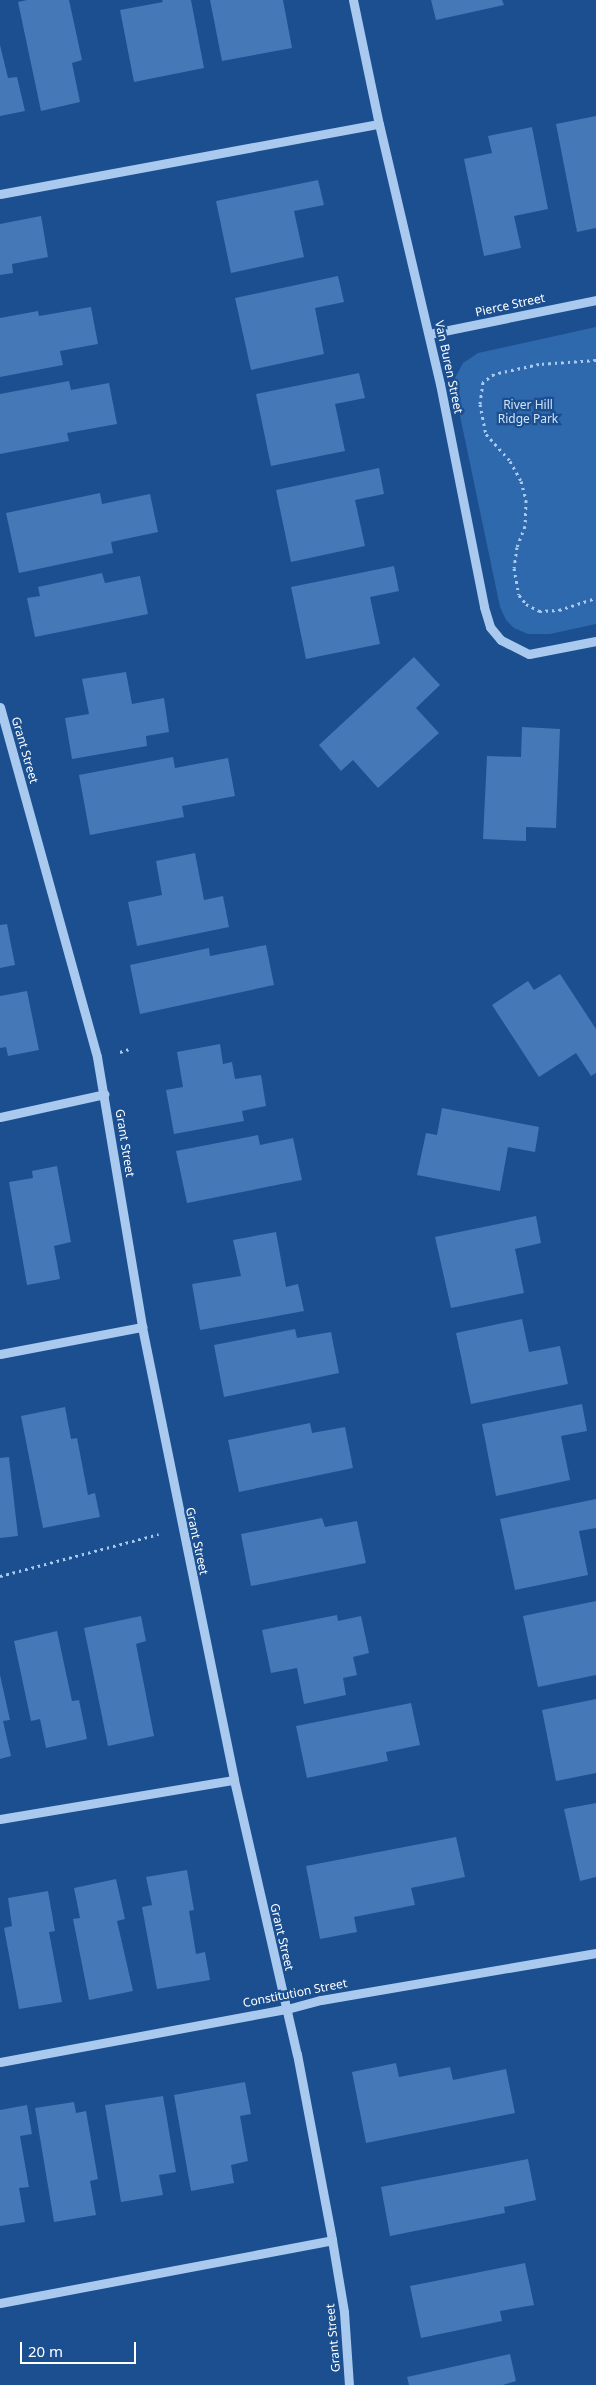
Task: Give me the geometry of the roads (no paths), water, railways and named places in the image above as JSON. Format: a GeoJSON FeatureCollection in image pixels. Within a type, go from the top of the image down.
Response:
{"type":"FeatureCollection","features":[{"type":"Feature","properties":{"kind":"street","name":"Van Buren Street"},"geometry":{"type":"LineString","coordinates":[[353,0],[379,124],[429,334],[484,607],[490,627],[501,640],[529,654],[596,641]]}},
{"type":"Feature","properties":{"kind":"street"},"geometry":{"type":"LineString","coordinates":[[0,194],[379,124]]}},
{"type":"Feature","properties":{"kind":"street","name":"Pierce Street"},"geometry":{"type":"LineString","coordinates":[[429,334],[596,300]]}},
{"type":"Feature","properties":{"kind":"street","name":"Grant Street"},"geometry":{"type":"LineString","coordinates":[[0,707],[97,1057],[105,1094],[142,1327],[234,1780],[287,2009],[332,2240],[344,2312],[349,2385]]}},
{"type":"Feature","properties":{"kind":"street"},"geometry":{"type":"LineString","coordinates":[[0,1117],[105,1094]]}},
{"type":"Feature","properties":{"kind":"street"},"geometry":{"type":"LineString","coordinates":[[0,1354],[142,1327]]}},
{"type":"Feature","properties":{"kind":"street"},"geometry":{"type":"LineString","coordinates":[[0,1819],[234,1780]]}},
{"type":"Feature","properties":{"kind":"street","name":"Constitution Street"},"geometry":{"type":"LineString","coordinates":[[0,2062],[287,2009],[321,2000],[596,1953]]}},
{"type":"Feature","properties":{"kind":"street"},"geometry":{"type":"LineString","coordinates":[[0,2303],[332,2240]]}},
{"type":"Feature","properties":{"kind":"park label","name":"River Hill Ridge Park"},"geometry":{"type":"Point","coordinates":[528,412]}}]}
